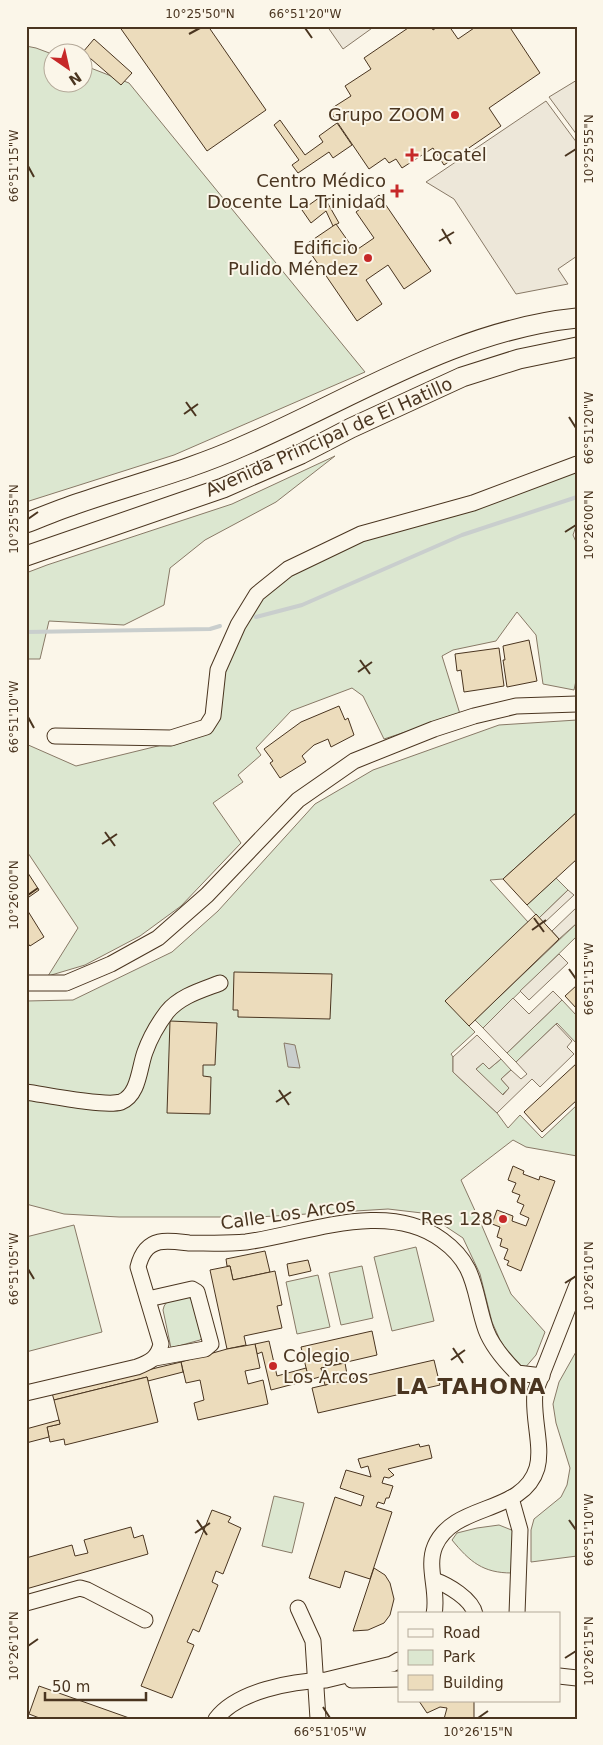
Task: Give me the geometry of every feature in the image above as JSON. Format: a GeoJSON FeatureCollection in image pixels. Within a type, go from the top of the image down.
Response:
{"type":"FeatureCollection","features":[{"type":"Feature","properties":{"kind":"main road","name":"Avenida Principal de El Hatillo"},"geometry":{"type":"LineString","coordinates":[[26,523],[78,503],[192,468],[244,446],[414,365],[481,338],[556,320],[577,318]]}},
{"type":"Feature","properties":{"kind":"main road","name":"Avenida Principal de El Hatillo"},"geometry":{"type":"LineString","coordinates":[[26,556],[223,488],[301,454],[351,428],[462,377],[519,359],[577,347]]}},
{"type":"Feature","properties":{"kind":"street"},"geometry":{"type":"LineString","coordinates":[[55,736],[171,738],[206,727],[213,716],[218,670],[238,625],[256,594],[288,569],[361,534],[474,503],[577,464]]}},
{"type":"Feature","properties":{"kind":"street"},"geometry":{"type":"LineString","coordinates":[[26,983],[66,983],[111,964],[158,938],[207,895],[298,800],[354,760],[434,729],[474,716],[516,706],[577,704]]}},
{"type":"Feature","properties":{"kind":"street"},"geometry":{"type":"LineString","coordinates":[[26,1092],[104,1103],[119,1102],[129,1098],[134,1090],[145,1053],[154,1032],[168,1011],[186,997],[220,983]]}},
{"type":"Feature","properties":{"kind":"street","name":"Calle Los Arcos"},"geometry":{"type":"LineString","coordinates":[[155,1358],[161,1344],[138,1267],[140,1257],[147,1248],[158,1242],[214,1244],[246,1242],[345,1223],[391,1221],[412,1225],[443,1240],[469,1269],[487,1331],[498,1351],[517,1372],[542,1376]]}},
{"type":"Feature","properties":{"kind":"street"},"geometry":{"type":"LineString","coordinates":[[434,1612],[432,1554],[447,1528],[458,1521],[511,1498],[531,1481],[537,1467],[538,1453],[534,1405],[536,1392],[577,1285]]}},
{"type":"Feature","properties":{"kind":"street"},"geometry":{"type":"LineString","coordinates":[[26,1392],[137,1367],[155,1358],[205,1349],[211,1344],[197,1292],[192,1289],[148,1299]]}},
{"type":"Feature","properties":{"kind":"street"},"geometry":{"type":"LineString","coordinates":[[511,1498],[520,1530],[517,1612]]}},
{"type":"Feature","properties":{"kind":"street"},"geometry":{"type":"LineString","coordinates":[[434,1580],[445,1584],[461,1595],[475,1612]]}},
{"type":"Feature","properties":{"kind":"street"},"geometry":{"type":"LineString","coordinates":[[26,1603],[80,1588],[144,1620]]}},
{"type":"Feature","properties":{"kind":"street"},"geometry":{"type":"LineString","coordinates":[[298,1608],[313,1641],[320,1681],[318,1719]]}},
{"type":"Feature","properties":{"kind":"street"},"geometry":{"type":"LineString","coordinates":[[216,1719],[231,1703],[264,1690],[320,1681],[392,1664],[398,1661]]}},
{"type":"Feature","properties":{"kind":"street"},"geometry":{"type":"LineString","coordinates":[[560,1676],[577,1678]]}},
{"type":"Feature","properties":{"kind":"street"},"geometry":{"type":"LineString","coordinates":[[320,1681],[398,1679]]}},
{"type":"Feature","properties":{"kind":"green space"},"geometry":{"type":"Polygon","coordinates":[[[26,46],[42,50],[42,92],[92,92],[92,69],[129,83],[365,372],[174,455],[26,502],[26,46]]]}},
{"type":"Feature","properties":{"kind":"green space"},"geometry":{"type":"Polygon","coordinates":[[[335,456],[276,502],[205,540],[170,568],[164,605],[124,625],[49,621],[40,659],[26,659],[26,573],[232,504],[335,456]]]}},
{"type":"Feature","properties":{"kind":"green space"},"geometry":{"type":"Polygon","coordinates":[[[577,471],[577,523],[573,535],[577,544],[577,676],[574,690],[543,684],[536,635],[517,612],[496,641],[453,650],[442,656],[460,714],[384,739],[363,696],[352,688],[291,711],[256,748],[261,755],[238,775],[243,782],[213,803],[241,843],[181,906],[140,936],[85,965],[48,976],[78,928],[26,850],[26,744],[76,766],[211,733],[220,717],[224,672],[244,626],[263,597],[295,570],[356,542],[577,471]]]}},
{"type":"Feature","properties":{"kind":"green space"},"geometry":{"type":"Polygon","coordinates":[[[577,720],[577,812],[503,879],[490,880],[528,922],[469,1026],[475,1032],[451,1054],[453,1057],[453,1072],[497,1113],[508,1128],[520,1115],[542,1138],[577,1105],[577,1156],[526,1147],[513,1140],[461,1180],[511,1294],[545,1332],[536,1355],[524,1369],[515,1363],[500,1340],[492,1322],[480,1274],[463,1238],[422,1213],[388,1209],[258,1217],[119,1217],[64,1214],[26,1204],[26,1001],[73,1000],[172,952],[218,911],[315,804],[373,770],[499,725],[577,720]]]}},
{"type":"Feature","properties":{"kind":"green space"},"geometry":{"type":"Polygon","coordinates":[[[556,878],[568,890],[539,918],[527,905],[556,878]]]}},
{"type":"Feature","properties":{"kind":"green space"},"geometry":{"type":"Polygon","coordinates":[[[577,923],[577,936],[483,1028],[475,1020],[577,923]]]}},
{"type":"Feature","properties":{"kind":"green space"},"geometry":{"type":"Polygon","coordinates":[[[562,1000],[577,1016],[577,1044],[557,1023],[516,1062],[507,1053],[562,1000]]]}},
{"type":"Feature","properties":{"kind":"green space"},"geometry":{"type":"Polygon","coordinates":[[[501,1059],[511,1070],[501,1079],[509,1088],[502,1095],[476,1069],[483,1063],[489,1069],[501,1059]]]}},
{"type":"Feature","properties":{"kind":"green space"},"geometry":{"type":"Polygon","coordinates":[[[74,1225],[102,1332],[26,1352],[26,1237],[74,1225]]]}},
{"type":"Feature","properties":{"kind":"green space"},"geometry":{"type":"Polygon","coordinates":[[[416,1247],[434,1321],[392,1331],[374,1257],[416,1247]]]}},
{"type":"Feature","properties":{"kind":"green space"},"geometry":{"type":"Polygon","coordinates":[[[362,1266],[373,1318],[341,1325],[329,1273],[362,1266]]]}},
{"type":"Feature","properties":{"kind":"green space"},"geometry":{"type":"Polygon","coordinates":[[[318,1275],[330,1327],[297,1334],[286,1282],[318,1275]]]}},
{"type":"Feature","properties":{"kind":"green space"},"geometry":{"type":"Polygon","coordinates":[[[187,1296],[195,1302],[204,1336],[200,1340],[171,1348],[163,1310],[164,1306],[172,1299],[187,1296]]]}},
{"type":"Feature","properties":{"kind":"green space"},"geometry":{"type":"Polygon","coordinates":[[[577,1350],[577,1556],[531,1562],[531,1530],[534,1519],[561,1497],[567,1485],[570,1468],[556,1423],[553,1404],[559,1382],[577,1350]]]}},
{"type":"Feature","properties":{"kind":"green space"},"geometry":{"type":"Polygon","coordinates":[[[274,1496],[304,1503],[292,1553],[262,1546],[274,1496]]]}},
{"type":"Feature","properties":{"kind":"green space"},"geometry":{"type":"Polygon","coordinates":[[[499,1525],[514,1531],[512,1573],[493,1571],[478,1565],[452,1540],[457,1533],[499,1525]]]}},
{"type":"Feature","properties":{"kind":"shaded area"},"geometry":{"type":"Polygon","coordinates":[[[327,26],[375,26],[343,49],[327,26]]]}},
{"type":"Feature","properties":{"kind":"shaded area"},"geometry":{"type":"Polygon","coordinates":[[[577,80],[577,135],[549,97],[577,80]]]}},
{"type":"Feature","properties":{"kind":"shaded area"},"geometry":{"type":"Polygon","coordinates":[[[546,101],[577,143],[577,256],[558,269],[568,284],[516,294],[454,199],[426,182],[546,101]]]}},
{"type":"Feature","properties":{"kind":"shaded area"},"geometry":{"type":"Polygon","coordinates":[[[568,890],[574,895],[544,923],[539,918],[568,890]]]}},
{"type":"Feature","properties":{"kind":"shaded area"},"geometry":{"type":"Polygon","coordinates":[[[577,907],[577,923],[559,939],[552,931],[577,907]]]}},
{"type":"Feature","properties":{"kind":"shaded area"},"geometry":{"type":"Polygon","coordinates":[[[559,954],[568,963],[529,1000],[520,991],[559,954]]]}},
{"type":"Feature","properties":{"kind":"shaded area"},"geometry":{"type":"Polygon","coordinates":[[[553,991],[562,1000],[507,1053],[483,1028],[513,998],[529,1014],[553,991]]]}},
{"type":"Feature","properties":{"kind":"shaded area"},"geometry":{"type":"Polygon","coordinates":[[[556,1024],[572,1041],[567,1047],[574,1054],[540,1087],[532,1079],[497,1113],[453,1072],[453,1057],[477,1035],[501,1059],[489,1069],[483,1063],[476,1069],[503,1095],[509,1088],[501,1079],[511,1070],[521,1079],[527,1074],[516,1062],[556,1024]]]}},
{"type":"Feature","properties":{"kind":"shaded area"},"geometry":{"type":"Polygon","coordinates":[[[284,1043],[295,1045],[300,1068],[288,1067],[284,1043]]]}},
{"type":"Feature","properties":{"kind":"building"},"geometry":{"type":"Polygon","coordinates":[[[119,26],[208,26],[266,110],[207,151],[119,26]]]}},
{"type":"Feature","properties":{"kind":"building"},"geometry":{"type":"Polygon","coordinates":[[[411,26],[431,26],[433,30],[439,26],[449,26],[458,39],[477,26],[509,26],[540,73],[489,108],[501,126],[444,165],[433,148],[402,168],[396,159],[389,163],[385,158],[369,169],[329,110],[351,96],[345,86],[371,69],[364,58],[411,26]]]}},
{"type":"Feature","properties":{"kind":"building"},"geometry":{"type":"Polygon","coordinates":[[[94,39],[132,73],[121,85],[92,60],[91,42],[94,39]]]}},
{"type":"Feature","properties":{"kind":"building"},"geometry":{"type":"Polygon","coordinates":[[[280,120],[305,155],[323,142],[319,136],[337,123],[352,145],[333,158],[329,152],[298,173],[292,165],[299,160],[274,125],[280,120]]]}},
{"type":"Feature","properties":{"kind":"building"},"geometry":{"type":"Polygon","coordinates":[[[323,195],[339,223],[333,226],[326,211],[311,223],[302,210],[323,195]]]}},
{"type":"Feature","properties":{"kind":"building","name":"Edificio Pulido Méndez"},"geometry":{"type":"Polygon","coordinates":[[[379,195],[431,271],[404,289],[388,265],[366,280],[382,304],[357,321],[305,245],[336,224],[355,251],[374,238],[356,212],[379,195]]]}},
{"type":"Feature","properties":{"kind":"building"},"geometry":{"type":"Polygon","coordinates":[[[529,640],[537,681],[507,687],[503,646],[529,640]]]}},
{"type":"Feature","properties":{"kind":"building"},"geometry":{"type":"Polygon","coordinates":[[[499,648],[504,686],[464,692],[461,670],[457,671],[455,654],[499,648]]]}},
{"type":"Feature","properties":{"kind":"building"},"geometry":{"type":"Polygon","coordinates":[[[339,706],[345,720],[348,718],[354,735],[331,747],[328,739],[314,745],[302,756],[306,762],[280,778],[270,763],[273,761],[264,749],[301,722],[339,706]]]}},
{"type":"Feature","properties":{"kind":"building"},"geometry":{"type":"Polygon","coordinates":[[[577,812],[577,859],[527,905],[503,879],[577,812]]]}},
{"type":"Feature","properties":{"kind":"building"},"geometry":{"type":"Polygon","coordinates":[[[26,870],[39,890],[29,897],[26,892],[26,870]]]}},
{"type":"Feature","properties":{"kind":"building"},"geometry":{"type":"Polygon","coordinates":[[[26,908],[44,937],[30,946],[26,941],[26,908]]]}},
{"type":"Feature","properties":{"kind":"building"},"geometry":{"type":"Polygon","coordinates":[[[536,914],[559,939],[469,1026],[445,1001],[536,914]]]}},
{"type":"Feature","properties":{"kind":"building"},"geometry":{"type":"Polygon","coordinates":[[[234,972],[332,974],[330,1019],[238,1017],[238,1010],[233,1010],[234,972]]]}},
{"type":"Feature","properties":{"kind":"building"},"geometry":{"type":"Polygon","coordinates":[[[577,985],[577,1009],[565,996],[577,985]]]}},
{"type":"Feature","properties":{"kind":"building"},"geometry":{"type":"Polygon","coordinates":[[[170,1021],[217,1023],[215,1065],[203,1065],[203,1076],[211,1077],[210,1114],[167,1113],[170,1021]]]}},
{"type":"Feature","properties":{"kind":"building"},"geometry":{"type":"Polygon","coordinates":[[[577,1063],[577,1100],[542,1132],[524,1112],[577,1063]]]}},
{"type":"Feature","properties":{"kind":"building","name":"Res 128"},"geometry":{"type":"Polygon","coordinates":[[[513,1166],[524,1171],[523,1174],[539,1180],[540,1176],[555,1181],[521,1271],[507,1265],[509,1261],[504,1259],[508,1249],[500,1246],[502,1239],[497,1237],[500,1227],[492,1224],[497,1210],[513,1216],[512,1221],[526,1226],[529,1218],[520,1214],[524,1205],[517,1202],[520,1195],[512,1192],[516,1183],[508,1180],[513,1166]]]}},
{"type":"Feature","properties":{"kind":"building"},"geometry":{"type":"Polygon","coordinates":[[[265,1251],[270,1272],[233,1280],[230,1266],[227,1266],[226,1259],[265,1251]]]}},
{"type":"Feature","properties":{"kind":"building"},"geometry":{"type":"Polygon","coordinates":[[[308,1260],[311,1271],[289,1276],[287,1264],[308,1260]]]}},
{"type":"Feature","properties":{"kind":"building"},"geometry":{"type":"Polygon","coordinates":[[[230,1266],[233,1280],[275,1271],[282,1305],[277,1306],[282,1328],[244,1336],[246,1345],[227,1349],[210,1270],[230,1266]]]}},
{"type":"Feature","properties":{"kind":"building"},"geometry":{"type":"Polygon","coordinates":[[[372,1331],[377,1355],[321,1368],[323,1376],[309,1380],[301,1347],[372,1331]]]}},
{"type":"Feature","properties":{"kind":"building"},"geometry":{"type":"Polygon","coordinates":[[[269,1341],[277,1376],[306,1368],[309,1380],[271,1390],[262,1352],[257,1354],[255,1344],[269,1341]]]}},
{"type":"Feature","properties":{"kind":"building"},"geometry":{"type":"Polygon","coordinates":[[[255,1344],[260,1368],[245,1371],[248,1384],[263,1380],[268,1404],[198,1420],[194,1403],[204,1400],[200,1380],[186,1383],[181,1362],[227,1349],[255,1344]]]}},
{"type":"Feature","properties":{"kind":"building"},"geometry":{"type":"Polygon","coordinates":[[[434,1360],[440,1385],[318,1413],[312,1388],[434,1360]]]}},
{"type":"Feature","properties":{"kind":"building"},"geometry":{"type":"Polygon","coordinates":[[[181,1362],[183,1372],[148,1381],[147,1377],[54,1400],[52,1393],[181,1362]]]}},
{"type":"Feature","properties":{"kind":"building"},"geometry":{"type":"Polygon","coordinates":[[[345,1363],[348,1380],[325,1385],[321,1368],[345,1363]]]}},
{"type":"Feature","properties":{"kind":"building"},"geometry":{"type":"Polygon","coordinates":[[[147,1377],[158,1422],[65,1445],[64,1439],[50,1442],[47,1427],[60,1424],[54,1400],[147,1377]]]}},
{"type":"Feature","properties":{"kind":"building"},"geometry":{"type":"Polygon","coordinates":[[[59,1420],[60,1424],[47,1427],[49,1437],[26,1443],[26,1429],[59,1420]]]}},
{"type":"Feature","properties":{"kind":"building"},"geometry":{"type":"Polygon","coordinates":[[[419,1444],[420,1447],[429,1445],[432,1458],[388,1469],[394,1475],[389,1478],[384,1477],[382,1483],[393,1486],[389,1498],[386,1498],[384,1504],[378,1502],[376,1507],[392,1512],[370,1579],[345,1571],[340,1588],[309,1578],[335,1497],[361,1506],[364,1496],[340,1488],[346,1470],[371,1477],[368,1466],[361,1468],[358,1459],[419,1444]]]}},
{"type":"Feature","properties":{"kind":"building"},"geometry":{"type":"Polygon","coordinates":[[[212,1510],[231,1517],[228,1522],[241,1528],[223,1574],[216,1571],[212,1582],[218,1585],[199,1632],[193,1629],[187,1642],[194,1645],[172,1698],[141,1686],[212,1510]]]}},
{"type":"Feature","properties":{"kind":"building"},"geometry":{"type":"Polygon","coordinates":[[[131,1527],[134,1538],[143,1535],[148,1554],[26,1589],[26,1558],[72,1545],[75,1556],[88,1553],[84,1540],[131,1527]]]}},
{"type":"Feature","properties":{"kind":"building"},"geometry":{"type":"Polygon","coordinates":[[[374,1568],[385,1575],[390,1583],[394,1599],[390,1615],[384,1623],[368,1630],[353,1631],[374,1568]]]}},
{"type":"Feature","properties":{"kind":"building"},"geometry":{"type":"Polygon","coordinates":[[[39,1686],[132,1719],[42,1719],[29,1714],[39,1686]]]}},
{"type":"Feature","properties":{"kind":"building"},"geometry":{"type":"Polygon","coordinates":[[[420,1702],[474,1702],[474,1719],[444,1719],[447,1708],[440,1707],[427,1713],[420,1702]]]}},
{"type":"Feature","properties":{"kind":"waterway"},"geometry":{"type":"LineString","coordinates":[[256,617],[302,605],[462,535],[577,497]]}},
{"type":"Feature","properties":{"kind":"waterway"},"geometry":{"type":"LineString","coordinates":[[26,632],[210,629],[220,626]]}},
{"type":"Feature","properties":{"kind":"place","name":"Grupo ZOOM"},"geometry":{"type":"Point","coordinates":[455,115]}},
{"type":"Feature","properties":{"kind":"place","name":"Locatel"},"geometry":{"type":"Point","coordinates":[412,155]}},
{"type":"Feature","properties":{"kind":"place","name":"Centro Médico Docente La Trinidad"},"geometry":{"type":"Point","coordinates":[397,191]}},
{"type":"Feature","properties":{"kind":"place","name":"Edificio Pulido Méndez"},"geometry":{"type":"Point","coordinates":[368,258]}},
{"type":"Feature","properties":{"kind":"place","name":"Res 128"},"geometry":{"type":"Point","coordinates":[503,1219]}},
{"type":"Feature","properties":{"kind":"place","name":"Colegio Los Arcos"},"geometry":{"type":"Point","coordinates":[273,1366]}},
{"type":"Feature","properties":{"kind":"district","name":"LA TAHONA"},"geometry":{"type":"Point","coordinates":[471,1386]}}]}
